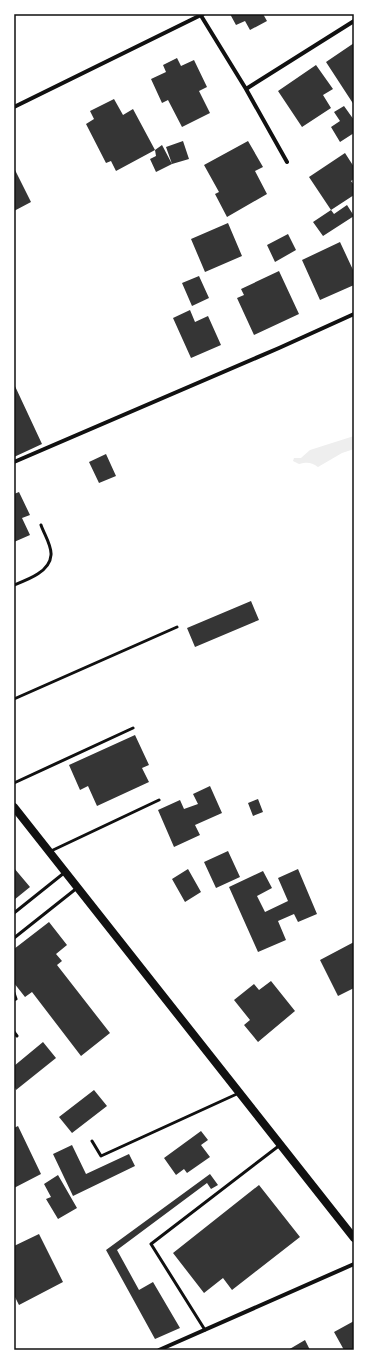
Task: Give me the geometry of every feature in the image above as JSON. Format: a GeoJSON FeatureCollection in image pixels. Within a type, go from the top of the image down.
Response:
{"type":"FeatureCollection","features":[{"type":"Feature","properties":{"kind":"main road"},"geometry":{"type":"LineString","coordinates":[[14,807],[354,1238]]}},
{"type":"Feature","properties":{"kind":"street"},"geometry":{"type":"LineString","coordinates":[[14,107],[201,14],[246,89],[287,162]]}},
{"type":"Feature","properties":{"kind":"street"},"geometry":{"type":"LineString","coordinates":[[246,89],[354,21]]}},
{"type":"Feature","properties":{"kind":"street"},"geometry":{"type":"LineString","coordinates":[[14,462],[280,348],[354,314]]}},
{"type":"Feature","properties":{"kind":"street"},"geometry":{"type":"LineString","coordinates":[[159,1350],[354,1264]]}},
{"type":"Feature","properties":{"kind":"lane"},"geometry":{"type":"LineString","coordinates":[[14,585],[33,577],[46,566],[52,555],[41,525]]}},
{"type":"Feature","properties":{"kind":"lane"},"geometry":{"type":"LineString","coordinates":[[14,699],[177,627]]}},
{"type":"Feature","properties":{"kind":"lane"},"geometry":{"type":"LineString","coordinates":[[14,783],[134,728]]}},
{"type":"Feature","properties":{"kind":"lane"},"geometry":{"type":"LineString","coordinates":[[49,852],[159,800]]}},
{"type":"Feature","properties":{"kind":"lane"},"geometry":{"type":"LineString","coordinates":[[14,913],[66,872]]}},
{"type":"Feature","properties":{"kind":"lane"},"geometry":{"type":"LineString","coordinates":[[14,938],[78,888]]}},
{"type":"Feature","properties":{"kind":"lane"},"geometry":{"type":"LineString","coordinates":[[14,993],[16,999],[14,1000]]}},
{"type":"Feature","properties":{"kind":"lane"},"geometry":{"type":"LineString","coordinates":[[14,1032],[17,1036]]}},
{"type":"Feature","properties":{"kind":"lane"},"geometry":{"type":"LineString","coordinates":[[92,1141],[101,1156],[239,1093]]}},
{"type":"Feature","properties":{"kind":"lane"},"geometry":{"type":"LineString","coordinates":[[205,1330],[151,1244],[280,1145]]}},
{"type":"Feature","properties":{"kind":"shaded area"},"geometry":{"type":"Polygon","coordinates":[[[354,436],[354,449],[342,453],[318,467],[311,463],[299,464],[293,461],[294,458],[301,458],[310,450],[354,436]]]}},
{"type":"Feature","properties":{"kind":"building"},"geometry":{"type":"Polygon","coordinates":[[[230,14],[263,14],[267,21],[250,30],[245,21],[236,25],[230,14]]]}},
{"type":"Feature","properties":{"kind":"building"},"geometry":{"type":"Polygon","coordinates":[[[354,43],[354,105],[326,62],[354,43]]]}},
{"type":"Feature","properties":{"kind":"building"},"geometry":{"type":"Polygon","coordinates":[[[177,58],[181,66],[194,60],[207,87],[199,91],[210,113],[182,127],[168,100],[162,103],[151,79],[166,72],[163,65],[177,58]]]}},
{"type":"Feature","properties":{"kind":"building"},"geometry":{"type":"Polygon","coordinates":[[[316,65],[333,89],[323,95],[331,108],[302,127],[278,91],[316,65]]]}},
{"type":"Feature","properties":{"kind":"building"},"geometry":{"type":"Polygon","coordinates":[[[114,99],[123,115],[133,109],[155,150],[116,171],[111,161],[106,163],[86,124],[94,119],[90,111],[114,99]]]}},
{"type":"Feature","properties":{"kind":"building"},"geometry":{"type":"Polygon","coordinates":[[[344,106],[354,120],[354,133],[340,142],[331,127],[340,121],[334,112],[344,106]]]}},
{"type":"Feature","properties":{"kind":"building"},"geometry":{"type":"Polygon","coordinates":[[[183,141],[189,159],[172,164],[166,147],[183,141]]]}},
{"type":"Feature","properties":{"kind":"building"},"geometry":{"type":"Polygon","coordinates":[[[248,141],[263,167],[255,171],[267,194],[227,217],[215,194],[219,192],[204,165],[248,141]]]}},
{"type":"Feature","properties":{"kind":"building"},"geometry":{"type":"Polygon","coordinates":[[[162,145],[172,164],[156,172],[150,159],[156,156],[155,150],[162,145]]]}},
{"type":"Feature","properties":{"kind":"building"},"geometry":{"type":"Polygon","coordinates":[[[345,153],[354,167],[354,179],[351,181],[354,185],[354,195],[331,210],[309,177],[345,153]]]}},
{"type":"Feature","properties":{"kind":"building"},"geometry":{"type":"Polygon","coordinates":[[[14,168],[31,202],[14,211],[14,168]]]}},
{"type":"Feature","properties":{"kind":"building"},"geometry":{"type":"Polygon","coordinates":[[[347,205],[354,216],[323,236],[313,222],[331,210],[334,214],[347,205]]]}},
{"type":"Feature","properties":{"kind":"building"},"geometry":{"type":"Polygon","coordinates":[[[228,223],[242,256],[205,272],[191,239],[228,223]]]}},
{"type":"Feature","properties":{"kind":"building"},"geometry":{"type":"Polygon","coordinates":[[[288,234],[296,250],[275,262],[267,245],[288,234]]]}},
{"type":"Feature","properties":{"kind":"building"},"geometry":{"type":"Polygon","coordinates":[[[340,242],[354,272],[354,285],[320,300],[302,260],[340,242]]]}},
{"type":"Feature","properties":{"kind":"building"},"geometry":{"type":"Polygon","coordinates":[[[279,271],[299,314],[254,335],[237,298],[244,295],[241,289],[279,271]]]}},
{"type":"Feature","properties":{"kind":"building"},"geometry":{"type":"Polygon","coordinates":[[[199,276],[209,298],[192,306],[182,283],[199,276]]]}},
{"type":"Feature","properties":{"kind":"building"},"geometry":{"type":"Polygon","coordinates":[[[190,310],[195,322],[208,316],[221,345],[191,358],[173,318],[190,310]]]}},
{"type":"Feature","properties":{"kind":"building"},"geometry":{"type":"Polygon","coordinates":[[[14,384],[42,444],[14,457],[14,384]]]}},
{"type":"Feature","properties":{"kind":"building"},"geometry":{"type":"Polygon","coordinates":[[[106,454],[116,476],[99,483],[89,462],[106,454]]]}},
{"type":"Feature","properties":{"kind":"building"},"geometry":{"type":"Polygon","coordinates":[[[19,492],[30,515],[22,518],[30,535],[14,542],[14,494],[19,492]]]}},
{"type":"Feature","properties":{"kind":"building"},"geometry":{"type":"Polygon","coordinates":[[[251,601],[259,620],[195,647],[187,628],[251,601]]]}},
{"type":"Feature","properties":{"kind":"building"},"geometry":{"type":"Polygon","coordinates":[[[135,735],[149,765],[142,768],[149,782],[97,806],[88,786],[80,790],[69,765],[135,735]]]}},
{"type":"Feature","properties":{"kind":"building"},"geometry":{"type":"Polygon","coordinates":[[[210,786],[222,813],[195,825],[200,835],[174,847],[158,810],[180,800],[184,809],[198,804],[193,794],[210,786]]]}},
{"type":"Feature","properties":{"kind":"building"},"geometry":{"type":"Polygon","coordinates":[[[258,799],[263,812],[253,816],[248,803],[258,799]]]}},
{"type":"Feature","properties":{"kind":"building"},"geometry":{"type":"Polygon","coordinates":[[[228,851],[240,877],[216,888],[204,862],[228,851]]]}},
{"type":"Feature","properties":{"kind":"building"},"geometry":{"type":"Polygon","coordinates":[[[14,868],[30,887],[14,900],[14,868]]]}},
{"type":"Feature","properties":{"kind":"building"},"geometry":{"type":"Polygon","coordinates":[[[188,869],[201,892],[185,902],[172,879],[188,869]]]}},
{"type":"Feature","properties":{"kind":"building"},"geometry":{"type":"Polygon","coordinates":[[[298,869],[317,914],[298,922],[294,914],[278,921],[286,940],[258,952],[229,887],[263,871],[272,888],[257,896],[265,912],[288,901],[278,878],[298,869]]]}},
{"type":"Feature","properties":{"kind":"building"},"geometry":{"type":"Polygon","coordinates":[[[49,922],[67,945],[56,954],[62,961],[57,965],[110,1033],[81,1056],[32,992],[25,997],[14,983],[14,949],[49,922]]]}},
{"type":"Feature","properties":{"kind":"building"},"geometry":{"type":"Polygon","coordinates":[[[354,942],[354,988],[338,996],[320,960],[354,942]]]}},
{"type":"Feature","properties":{"kind":"building"},"geometry":{"type":"Polygon","coordinates":[[[271,981],[295,1011],[258,1042],[244,1025],[250,1020],[234,1000],[254,984],[259,990],[271,981]]]}},
{"type":"Feature","properties":{"kind":"building"},"geometry":{"type":"Polygon","coordinates":[[[43,1042],[56,1058],[16,1090],[14,1085],[14,1066],[43,1042]]]}},
{"type":"Feature","properties":{"kind":"building"},"geometry":{"type":"Polygon","coordinates":[[[94,1090],[107,1106],[72,1133],[59,1117],[94,1090]]]}},
{"type":"Feature","properties":{"kind":"building"},"geometry":{"type":"Polygon","coordinates":[[[18,1126],[41,1174],[14,1188],[14,1128],[18,1126]]]}},
{"type":"Feature","properties":{"kind":"building"},"geometry":{"type":"Polygon","coordinates":[[[201,1131],[208,1140],[201,1145],[210,1157],[187,1173],[184,1169],[176,1175],[164,1158],[201,1131]]]}},
{"type":"Feature","properties":{"kind":"building"},"geometry":{"type":"Polygon","coordinates":[[[72,1145],[86,1174],[129,1154],[135,1166],[73,1196],[53,1154],[72,1145]]]}},
{"type":"Feature","properties":{"kind":"building"},"geometry":{"type":"Polygon","coordinates":[[[210,1174],[218,1185],[211,1189],[207,1183],[117,1250],[139,1290],[153,1282],[180,1328],[155,1339],[106,1250],[210,1174]]]}},
{"type":"Feature","properties":{"kind":"building"},"geometry":{"type":"Polygon","coordinates":[[[58,1175],[77,1208],[58,1219],[46,1199],[51,1197],[44,1184],[58,1175]]]}},
{"type":"Feature","properties":{"kind":"building"},"geometry":{"type":"Polygon","coordinates":[[[259,1185],[300,1237],[232,1290],[223,1278],[204,1293],[173,1253],[259,1185]]]}},
{"type":"Feature","properties":{"kind":"building"},"geometry":{"type":"Polygon","coordinates":[[[39,1234],[63,1282],[19,1305],[14,1295],[14,1246],[39,1234]]]}},
{"type":"Feature","properties":{"kind":"building"},"geometry":{"type":"Polygon","coordinates":[[[354,1321],[354,1350],[344,1350],[334,1332],[354,1321]]]}},
{"type":"Feature","properties":{"kind":"building"},"geometry":{"type":"Polygon","coordinates":[[[305,1340],[310,1350],[288,1350],[305,1340]]]}}]}
